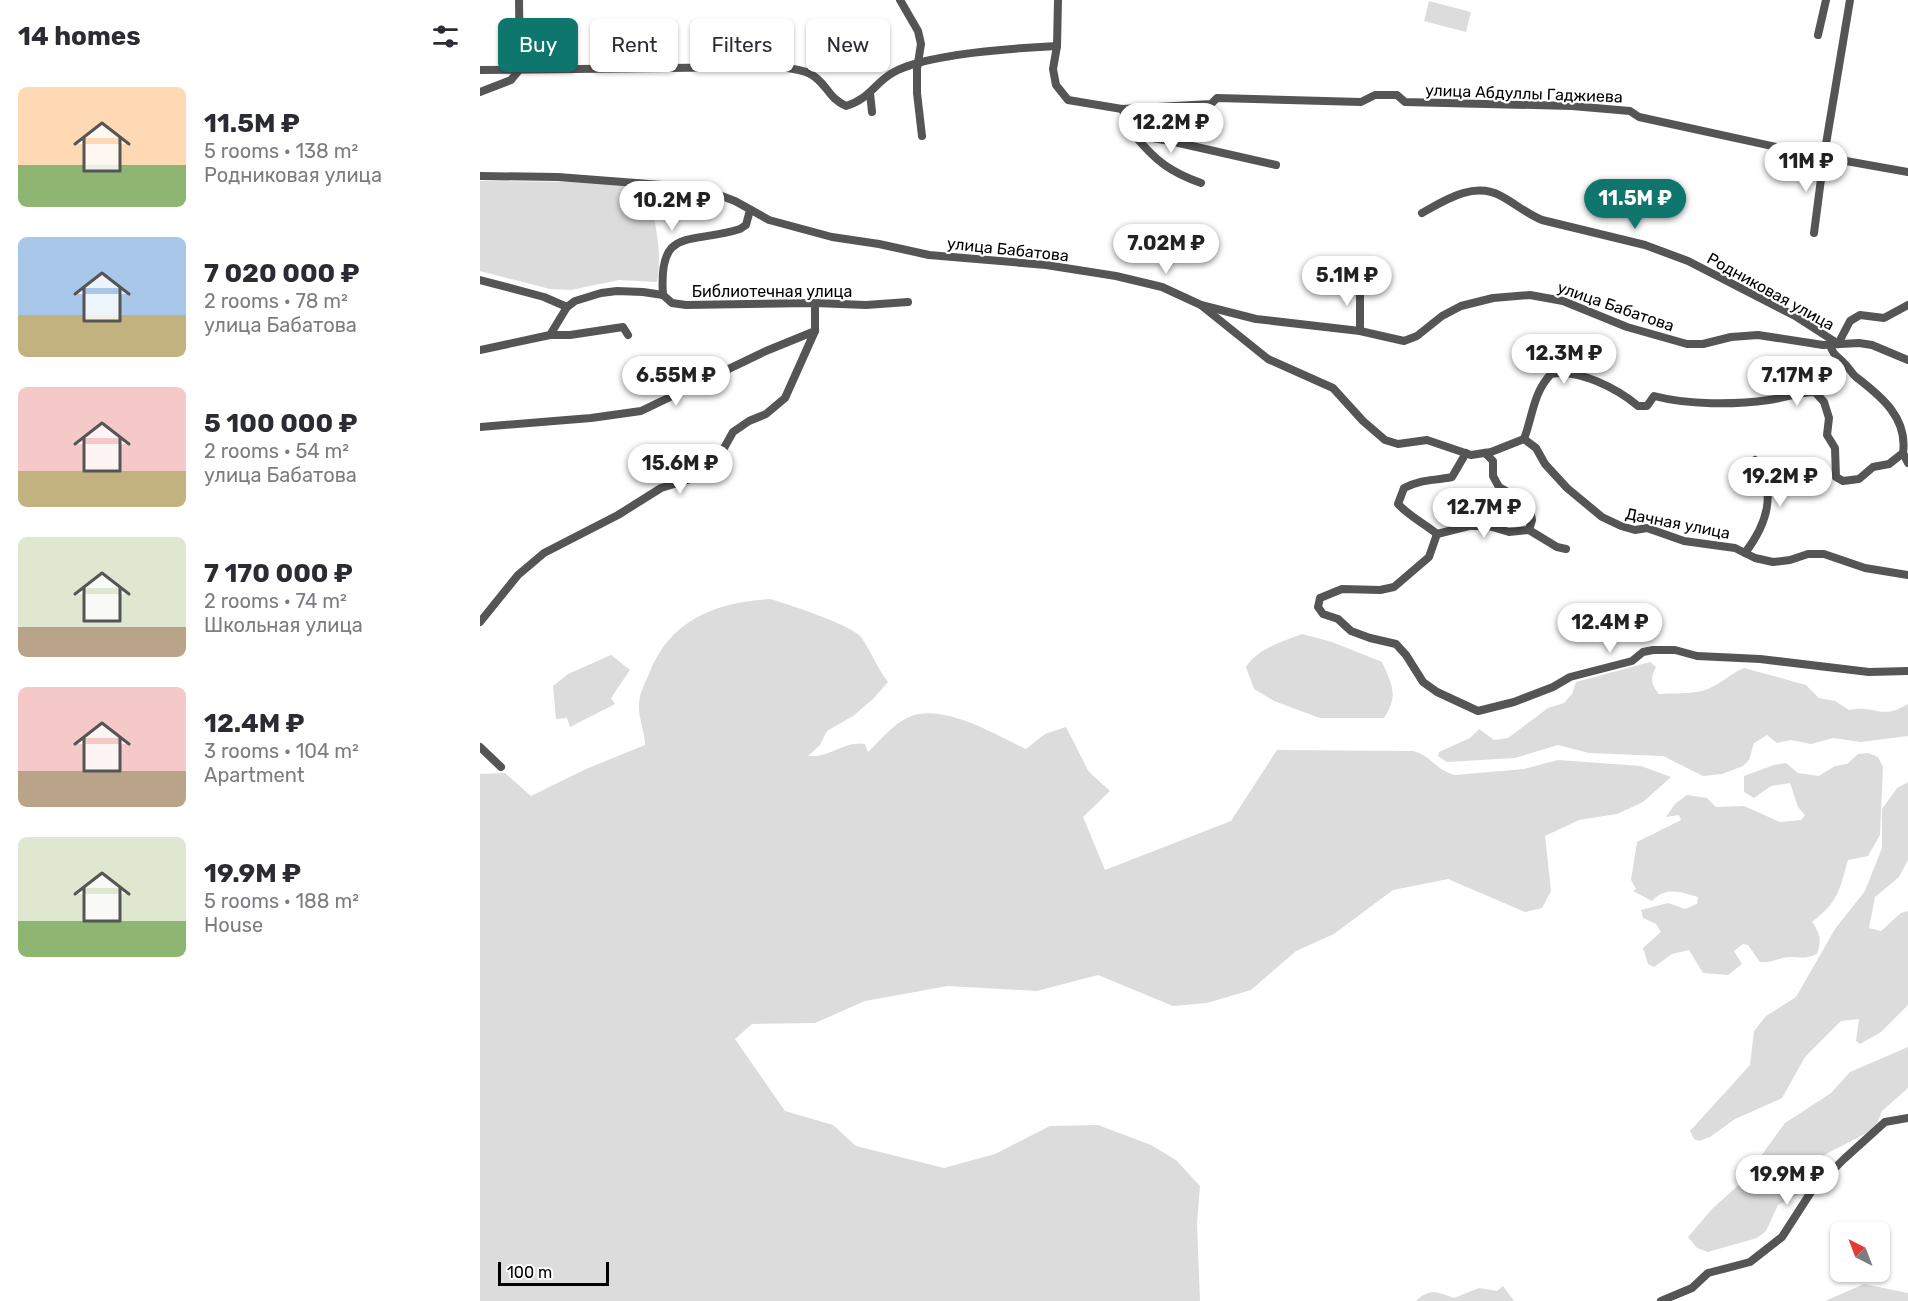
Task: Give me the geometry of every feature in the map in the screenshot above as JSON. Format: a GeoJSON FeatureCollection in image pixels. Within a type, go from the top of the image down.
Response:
{"type":"FeatureCollection","features":[{"type":"Feature","properties":{"kind":"street"},"geometry":{"type":"LineString","coordinates":[[519,0],[519,18]]}},
{"type":"Feature","properties":{"kind":"street"},"geometry":{"type":"LineString","coordinates":[[900,0],[921,38],[917,93],[922,136]]}},
{"type":"Feature","properties":{"kind":"street","name":"улица Абдуллы Гаджиева"},"geometry":{"type":"LineString","coordinates":[[1058,0],[1057,46],[1053,69],[1060,93],[1068,100],[1122,109],[1211,104],[1217,98],[1362,102],[1375,95],[1397,95],[1405,102],[1572,106],[1630,111],[1639,117],[1908,172]]}},
{"type":"Feature","properties":{"kind":"street"},"geometry":{"type":"LineString","coordinates":[[1818,34],[1826,0]]}},
{"type":"Feature","properties":{"kind":"street"},"geometry":{"type":"LineString","coordinates":[[1814,233],[1824,156],[1850,0]]}},
{"type":"Feature","properties":{"kind":"street"},"geometry":{"type":"LineString","coordinates":[[578,69],[758,67],[785,69],[813,75],[834,100],[846,106],[859,102],[893,72],[918,63],[1023,48],[1057,46]]}},
{"type":"Feature","properties":{"kind":"street"},"geometry":{"type":"LineString","coordinates":[[480,70],[498,70]]}},
{"type":"Feature","properties":{"kind":"street"},"geometry":{"type":"LineString","coordinates":[[480,92],[511,80],[517,72]]}},
{"type":"Feature","properties":{"kind":"street"},"geometry":{"type":"LineString","coordinates":[[870,93],[872,112]]}},
{"type":"Feature","properties":{"kind":"street"},"geometry":{"type":"LineString","coordinates":[[1122,109],[1135,135],[1158,160],[1177,175],[1201,183]]}},
{"type":"Feature","properties":{"kind":"street"},"geometry":{"type":"LineString","coordinates":[[1135,135],[1276,165]]}},
{"type":"Feature","properties":{"kind":"street","name":"улица Бабатова"},"geometry":{"type":"LineString","coordinates":[[480,176],[558,177],[675,186],[719,195],[769,220],[832,237],[929,255],[1046,265],[1116,276],[1162,287],[1201,305],[1256,319],[1360,331],[1397,340],[1411,340],[1442,316],[1461,306],[1493,298],[1530,296],[1563,301],[1627,327],[1687,344],[1703,344],[1731,337],[1758,335],[1834,344],[1872,345],[1908,360]]}},
{"type":"Feature","properties":{"kind":"street","name":"Родниковая улица"},"geometry":{"type":"LineString","coordinates":[[1422,213],[1460,192],[1498,194],[1529,215],[1542,220],[1645,245],[1708,270],[1795,316],[1834,344]]}},
{"type":"Feature","properties":{"kind":"street"},"geometry":{"type":"LineString","coordinates":[[663,295],[665,255],[672,245],[685,240],[740,229],[746,225],[750,210]]}},
{"type":"Feature","properties":{"kind":"street"},"geometry":{"type":"LineString","coordinates":[[480,280],[543,297],[567,307],[550,335]]}},
{"type":"Feature","properties":{"kind":"street"},"geometry":{"type":"LineString","coordinates":[[1360,282],[1360,331]]}},
{"type":"Feature","properties":{"kind":"street","name":"Библиотечная улица"},"geometry":{"type":"LineString","coordinates":[[567,307],[585,297],[617,291],[663,295],[672,303],[686,305],[815,303],[866,305],[908,302]]}},
{"type":"Feature","properties":{"kind":"street"},"geometry":{"type":"LineString","coordinates":[[480,622],[483,615],[518,574],[544,553],[610,520],[661,488],[704,475],[716,464],[733,432],[749,421],[766,414],[784,398],[815,331],[815,303]]}},
{"type":"Feature","properties":{"kind":"street"},"geometry":{"type":"LineString","coordinates":[[1201,305],[1268,359],[1333,388],[1363,421],[1385,440],[1398,444],[1427,440],[1471,455],[1485,453],[1524,439],[1533,402],[1551,374],[1561,372],[1589,377],[1638,406],[1647,406],[1654,396],[1685,402],[1721,403],[1769,400],[1802,392],[1815,392],[1824,402],[1830,418],[1827,435],[1835,448],[1836,477],[1843,481],[1859,479],[1874,467],[1889,464],[1903,453]]}},
{"type":"Feature","properties":{"kind":"street"},"geometry":{"type":"LineString","coordinates":[[1908,305],[1884,318],[1860,315],[1850,321],[1831,351],[1845,363],[1854,376],[1871,386],[1897,418],[1903,430],[1903,453],[1908,463]]}},
{"type":"Feature","properties":{"kind":"street"},"geometry":{"type":"LineString","coordinates":[[480,350],[550,335],[570,335],[623,327],[628,335]]}},
{"type":"Feature","properties":{"kind":"street"},"geometry":{"type":"LineString","coordinates":[[480,427],[591,418],[641,411],[758,354],[815,331]]}},
{"type":"Feature","properties":{"kind":"street","name":"Дачная улица"},"geometry":{"type":"LineString","coordinates":[[1524,439],[1536,448],[1556,478],[1602,517],[1635,530],[1647,528],[1684,541],[1735,548],[1773,562],[1790,560],[1808,554],[1824,554],[1865,568],[1908,575]]}},
{"type":"Feature","properties":{"kind":"street"},"geometry":{"type":"LineString","coordinates":[[1437,534],[1423,521],[1410,517],[1398,504],[1404,488],[1418,480],[1434,481],[1452,477],[1466,453]]}},
{"type":"Feature","properties":{"kind":"street"},"geometry":{"type":"LineString","coordinates":[[1485,453],[1493,461],[1493,476],[1499,487],[1528,504],[1532,520],[1528,530]]}},
{"type":"Feature","properties":{"kind":"street"},"geometry":{"type":"LineString","coordinates":[[1745,553],[1758,536],[1767,507],[1767,481],[1755,460]]}},
{"type":"Feature","properties":{"kind":"street"},"geometry":{"type":"LineString","coordinates":[[1437,534],[1469,526],[1489,526],[1509,532],[1528,530],[1557,547],[1566,549]]}},
{"type":"Feature","properties":{"kind":"street"},"geometry":{"type":"LineString","coordinates":[[1437,534],[1429,557],[1394,587],[1336,591],[1320,598],[1318,607],[1323,614],[1338,619],[1351,631],[1396,644],[1423,682],[1437,692],[1478,711],[1514,702],[1553,687],[1570,677],[1632,661],[1643,652],[1653,650],[1675,650],[1706,657],[1760,659],[1869,672],[1908,671]]}},
{"type":"Feature","properties":{"kind":"street"},"geometry":{"type":"LineString","coordinates":[[480,747],[501,767]]}},
{"type":"Feature","properties":{"kind":"street"},"geometry":{"type":"LineString","coordinates":[[1661,1301],[1692,1288],[1708,1273],[1750,1262],[1782,1237],[1811,1192],[1844,1159],[1885,1122],[1908,1118]]}},
{"type":"Feature","properties":{"kind":"shaded area"},"geometry":{"type":"Polygon","coordinates":[[[1429,1],[1471,12],[1466,32],[1424,21],[1429,1]]]}},
{"type":"Feature","properties":{"kind":"shaded area"},"geometry":{"type":"Polygon","coordinates":[[[480,181],[596,182],[647,186],[658,246],[657,282],[619,280],[571,290],[550,289],[480,271],[480,181]]]}},
{"type":"Feature","properties":{"kind":"shaded area"},"geometry":{"type":"Polygon","coordinates":[[[770,599],[818,615],[855,632],[865,642],[888,682],[853,716],[827,731],[820,745],[808,756],[823,755],[858,743],[865,744],[868,752],[896,725],[907,718],[921,714],[936,714],[968,722],[1026,749],[1045,734],[1066,727],[1089,772],[1110,791],[1083,817],[1105,870],[1231,821],[1277,750],[1413,751],[1455,775],[1524,769],[1558,760],[1641,766],[1671,777],[1643,802],[1617,814],[1579,820],[1545,836],[1551,891],[1542,908],[1525,912],[1448,879],[1393,890],[1334,934],[1296,951],[1251,990],[1207,1003],[1173,1006],[1098,975],[1037,991],[948,986],[865,1001],[815,1023],[752,1024],[735,1039],[785,1111],[833,1125],[856,1146],[944,1168],[995,1154],[1050,1126],[1098,1125],[1151,1145],[1176,1160],[1200,1186],[1197,1223],[1200,1301],[480,1301],[480,774],[505,773],[531,796],[586,769],[645,745],[640,719],[640,696],[658,655],[669,640],[682,627],[713,610],[731,604],[770,599]]]}},
{"type":"Feature","properties":{"kind":"shaded area"},"geometry":{"type":"Polygon","coordinates":[[[1302,634],[1332,642],[1382,662],[1389,677],[1393,696],[1384,718],[1320,718],[1274,701],[1254,689],[1246,667],[1251,660],[1271,646],[1302,634]]]}},
{"type":"Feature","properties":{"kind":"shaded area"},"geometry":{"type":"Polygon","coordinates":[[[611,655],[630,670],[611,698],[615,704],[570,727],[567,718],[556,719],[553,686],[568,674],[611,655]]]}},
{"type":"Feature","properties":{"kind":"shaded area"},"geometry":{"type":"Polygon","coordinates":[[[1650,662],[1656,667],[1652,681],[1659,694],[1702,691],[1744,668],[1806,685],[1819,698],[1835,701],[1849,710],[1866,709],[1884,712],[1899,709],[1908,704],[1908,736],[1861,742],[1833,738],[1811,744],[1791,740],[1777,743],[1767,735],[1754,743],[1749,760],[1743,766],[1722,774],[1703,776],[1663,756],[1589,753],[1558,745],[1515,758],[1447,762],[1438,756],[1439,752],[1470,738],[1479,729],[1494,740],[1508,738],[1548,708],[1564,703],[1572,694],[1576,682],[1650,662]]]}},
{"type":"Feature","properties":{"kind":"shaded area"},"geometry":{"type":"Polygon","coordinates":[[[1868,753],[1878,757],[1883,767],[1880,835],[1868,856],[1848,860],[1837,895],[1828,908],[1812,922],[1819,937],[1817,954],[1760,962],[1748,945],[1743,944],[1734,951],[1742,964],[1728,975],[1703,973],[1689,950],[1672,954],[1654,967],[1648,964],[1643,948],[1661,932],[1656,924],[1643,918],[1641,910],[1668,903],[1685,909],[1697,904],[1698,897],[1679,892],[1663,893],[1652,901],[1633,891],[1636,889],[1631,880],[1637,842],[1681,820],[1679,815],[1666,817],[1675,804],[1687,795],[1707,798],[1716,807],[1744,806],[1780,822],[1801,820],[1805,815],[1798,807],[1790,783],[1771,786],[1754,798],[1744,792],[1744,776],[1786,763],[1798,773],[1819,776],[1835,766],[1847,764],[1858,754],[1868,753]]]}},
{"type":"Feature","properties":{"kind":"shaded area"},"geometry":{"type":"Polygon","coordinates":[[[1908,782],[1908,860],[1899,877],[1875,897],[1869,928],[1881,931],[1901,913],[1908,911],[1908,1005],[1881,1032],[1860,1044],[1856,1041],[1859,1019],[1841,1021],[1805,1057],[1782,1098],[1735,1119],[1710,1137],[1699,1141],[1694,1139],[1690,1131],[1750,1065],[1754,1031],[1766,1016],[1796,997],[1835,929],[1865,891],[1882,848],[1882,809],[1897,788],[1908,782]]]}},
{"type":"Feature","properties":{"kind":"shaded area"},"geometry":{"type":"Polygon","coordinates":[[[1908,1047],[1908,1088],[1882,1111],[1876,1126],[1826,1154],[1810,1169],[1808,1189],[1778,1205],[1766,1231],[1757,1238],[1708,1252],[1697,1248],[1688,1237],[1713,1208],[1742,1182],[1785,1123],[1831,1093],[1850,1072],[1908,1047]]]}},
{"type":"Feature","properties":{"kind":"shaded area"},"geometry":{"type":"Polygon","coordinates":[[[1864,1284],[1908,1293],[1908,1301],[1825,1301],[1864,1284]]]}},
{"type":"Feature","properties":{"kind":"shaded area"},"geometry":{"type":"Polygon","coordinates":[[[1503,1286],[1514,1301],[1416,1301],[1430,1293],[1454,1298],[1479,1288],[1497,1291],[1503,1286]]]}}]}
